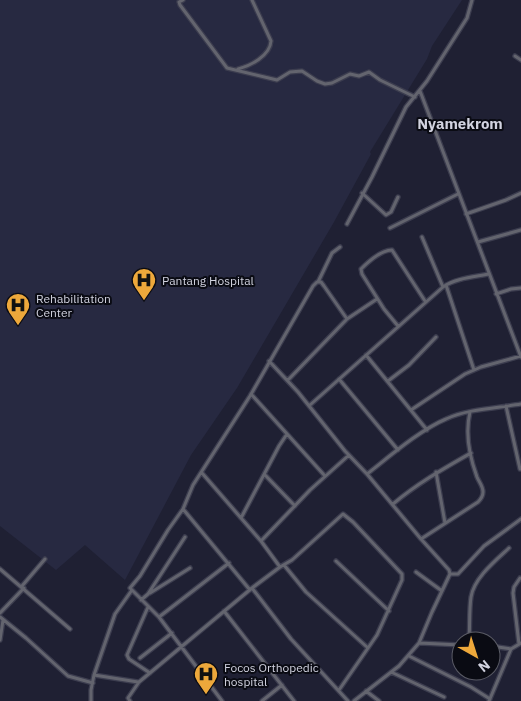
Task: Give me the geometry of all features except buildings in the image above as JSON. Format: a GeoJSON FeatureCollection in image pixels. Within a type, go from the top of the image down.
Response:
{"type":"FeatureCollection","features":[{"type":"Feature","properties":{"kind":"street"},"geometry":{"type":"LineString","coordinates":[[183,0],[179,2],[180,5],[227,68],[277,80],[290,72],[302,71],[325,84],[332,83],[350,74],[359,76],[369,72],[380,80],[415,97]]}},
{"type":"Feature","properties":{"kind":"street"},"geometry":{"type":"LineString","coordinates":[[236,70],[250,66],[266,53],[271,45],[271,41],[252,0]]}},
{"type":"Feature","properties":{"kind":"street"},"geometry":{"type":"LineString","coordinates":[[347,224],[406,107],[420,91],[467,18],[472,0]]}},
{"type":"Feature","properties":{"kind":"street"},"geometry":{"type":"LineString","coordinates":[[515,56],[521,60]]}},
{"type":"Feature","properties":{"kind":"street"},"geometry":{"type":"LineString","coordinates":[[411,410],[452,382],[474,370],[521,357],[420,91]]}},
{"type":"Feature","properties":{"kind":"street"},"geometry":{"type":"LineString","coordinates":[[362,193],[386,215],[392,212],[398,197]]}},
{"type":"Feature","properties":{"kind":"street"},"geometry":{"type":"LineString","coordinates":[[466,214],[521,193]]}},
{"type":"Feature","properties":{"kind":"street"},"geometry":{"type":"LineString","coordinates":[[390,228],[458,194]]}},
{"type":"Feature","properties":{"kind":"street"},"geometry":{"type":"LineString","coordinates":[[478,242],[521,230]]}},
{"type":"Feature","properties":{"kind":"street"},"geometry":{"type":"LineString","coordinates":[[422,237],[444,286],[474,370]]}},
{"type":"Feature","properties":{"kind":"street"},"geometry":{"type":"LineString","coordinates":[[91,701],[94,676],[115,614],[183,508],[193,485],[251,394],[313,286],[318,282],[332,253],[340,247]]}},
{"type":"Feature","properties":{"kind":"street"},"geometry":{"type":"LineString","coordinates":[[398,326],[377,299],[361,271],[365,265],[388,250],[392,250],[425,301]]}},
{"type":"Feature","properties":{"kind":"street"},"geometry":{"type":"LineString","coordinates":[[310,405],[444,286],[471,277],[489,274]]}},
{"type":"Feature","properties":{"kind":"street"},"geometry":{"type":"LineString","coordinates":[[318,282],[321,282],[347,319]]}},
{"type":"Feature","properties":{"kind":"street"},"geometry":{"type":"LineString","coordinates":[[496,294],[521,288]]}},
{"type":"Feature","properties":{"kind":"street"},"geometry":{"type":"LineString","coordinates":[[288,380],[347,319],[377,299]]}},
{"type":"Feature","properties":{"kind":"street"},"geometry":{"type":"LineString","coordinates":[[388,381],[409,365],[436,337]]}},
{"type":"Feature","properties":{"kind":"street"},"geometry":{"type":"LineString","coordinates":[[366,355],[427,430]]}},
{"type":"Feature","properties":{"kind":"street"},"geometry":{"type":"LineString","coordinates":[[269,361],[310,405],[349,454],[394,504],[421,540],[447,567],[450,574],[419,643],[391,672],[354,701]]}},
{"type":"Feature","properties":{"kind":"street"},"geometry":{"type":"LineString","coordinates":[[339,379],[398,450]]}},
{"type":"Feature","properties":{"kind":"street"},"geometry":{"type":"LineString","coordinates":[[251,394],[325,476]]}},
{"type":"Feature","properties":{"kind":"street"},"geometry":{"type":"LineString","coordinates":[[367,474],[398,450],[446,418],[521,404]]}},
{"type":"Feature","properties":{"kind":"street"},"geometry":{"type":"LineString","coordinates":[[506,406],[520,469]]}},
{"type":"Feature","properties":{"kind":"street"},"geometry":{"type":"LineString","coordinates":[[421,540],[478,502],[482,497],[482,488],[477,477],[467,427],[470,412]]}},
{"type":"Feature","properties":{"kind":"street"},"geometry":{"type":"LineString","coordinates":[[241,518],[287,434]]}},
{"type":"Feature","properties":{"kind":"street"},"geometry":{"type":"LineString","coordinates":[[394,504],[414,486],[472,453]]}},
{"type":"Feature","properties":{"kind":"street"},"geometry":{"type":"LineString","coordinates":[[261,541],[349,454]]}},
{"type":"Feature","properties":{"kind":"street"},"geometry":{"type":"LineString","coordinates":[[436,472],[445,524]]}},
{"type":"Feature","properties":{"kind":"street"},"geometry":{"type":"LineString","coordinates":[[202,473],[306,592],[368,648]]}},
{"type":"Feature","properties":{"kind":"street"},"geometry":{"type":"LineString","coordinates":[[264,475],[295,506]]}},
{"type":"Feature","properties":{"kind":"street"},"geometry":{"type":"LineString","coordinates":[[183,508],[291,638],[348,701]]}},
{"type":"Feature","properties":{"kind":"street"},"geometry":{"type":"LineString","coordinates":[[125,701],[129,699],[139,682],[251,589],[292,560],[344,514],[402,574],[400,587],[377,635],[339,690]]}},
{"type":"Feature","properties":{"kind":"street"},"geometry":{"type":"LineString","coordinates":[[450,574],[458,574],[484,546],[521,519]]}},
{"type":"Feature","properties":{"kind":"street"},"geometry":{"type":"LineString","coordinates":[[148,594],[185,537]]}},
{"type":"Feature","properties":{"kind":"street"},"geometry":{"type":"LineString","coordinates":[[469,631],[471,596],[474,589],[493,563],[509,548]]}},
{"type":"Feature","properties":{"kind":"street"},"geometry":{"type":"LineString","coordinates":[[0,640],[1,617],[46,559]]}},
{"type":"Feature","properties":{"kind":"street"},"geometry":{"type":"LineString","coordinates":[[336,561],[389,611]]}},
{"type":"Feature","properties":{"kind":"street"},"geometry":{"type":"LineString","coordinates":[[159,617],[229,563]]}},
{"type":"Feature","properties":{"kind":"street"},"geometry":{"type":"LineString","coordinates":[[141,600],[190,568]]}},
{"type":"Feature","properties":{"kind":"street"},"geometry":{"type":"LineString","coordinates":[[0,569],[70,628]]}},
{"type":"Feature","properties":{"kind":"street"},"geometry":{"type":"LineString","coordinates":[[416,572],[442,591]]}},
{"type":"Feature","properties":{"kind":"street"},"geometry":{"type":"LineString","coordinates":[[501,647],[511,648],[520,643],[514,615],[513,593],[520,578]]}},
{"type":"Feature","properties":{"kind":"street"},"geometry":{"type":"LineString","coordinates":[[132,590],[172,633],[222,701]]}},
{"type":"Feature","properties":{"kind":"street"},"geometry":{"type":"LineString","coordinates":[[148,607],[127,655],[129,659],[150,673]]}},
{"type":"Feature","properties":{"kind":"street"},"geometry":{"type":"LineString","coordinates":[[224,611],[294,701]]}},
{"type":"Feature","properties":{"kind":"street"},"geometry":{"type":"LineString","coordinates":[[1,617],[68,676],[93,683]]}},
{"type":"Feature","properties":{"kind":"street"},"geometry":{"type":"LineString","coordinates":[[140,658],[172,633]]}},
{"type":"Feature","properties":{"kind":"street"},"geometry":{"type":"LineString","coordinates":[[419,643],[451,644]]}},
{"type":"Feature","properties":{"kind":"street"},"geometry":{"type":"LineString","coordinates":[[408,656],[464,683],[489,700],[511,648]]}},
{"type":"Feature","properties":{"kind":"street"},"geometry":{"type":"LineString","coordinates":[[391,672],[444,697]]}},
{"type":"Feature","properties":{"kind":"street"},"geometry":{"type":"LineString","coordinates":[[94,676],[139,682]]}},
{"type":"Feature","properties":{"kind":"street"},"geometry":{"type":"LineString","coordinates":[[262,701],[282,685]]}},
{"type":"Feature","properties":{"kind":"street"},"geometry":{"type":"LineString","coordinates":[[366,691],[379,701]]}},
{"type":"Feature","properties":{"kind":"shaded area","name":"Pantang Hospital"},"geometry":{"type":"Polygon","coordinates":[[[0,0],[462,0],[432,46],[427,59],[370,152],[371,154],[334,222],[237,388],[191,455],[125,580],[85,545],[56,570],[0,526],[0,0]]]}},
{"type":"Feature","properties":{"kind":"place","name":"Pantang Hospital"},"geometry":{"type":"Point","coordinates":[144,301]}},
{"type":"Feature","properties":{"kind":"place","name":"Rehabilitation Center"},"geometry":{"type":"Point","coordinates":[18,326]}},
{"type":"Feature","properties":{"kind":"place","name":"Focos Orthopedic hospital"},"geometry":{"type":"Point","coordinates":[206,695]}},
{"type":"Feature","properties":{"kind":"district","name":"Nyamekrom"},"geometry":{"type":"Point","coordinates":[460,123]}}]}
